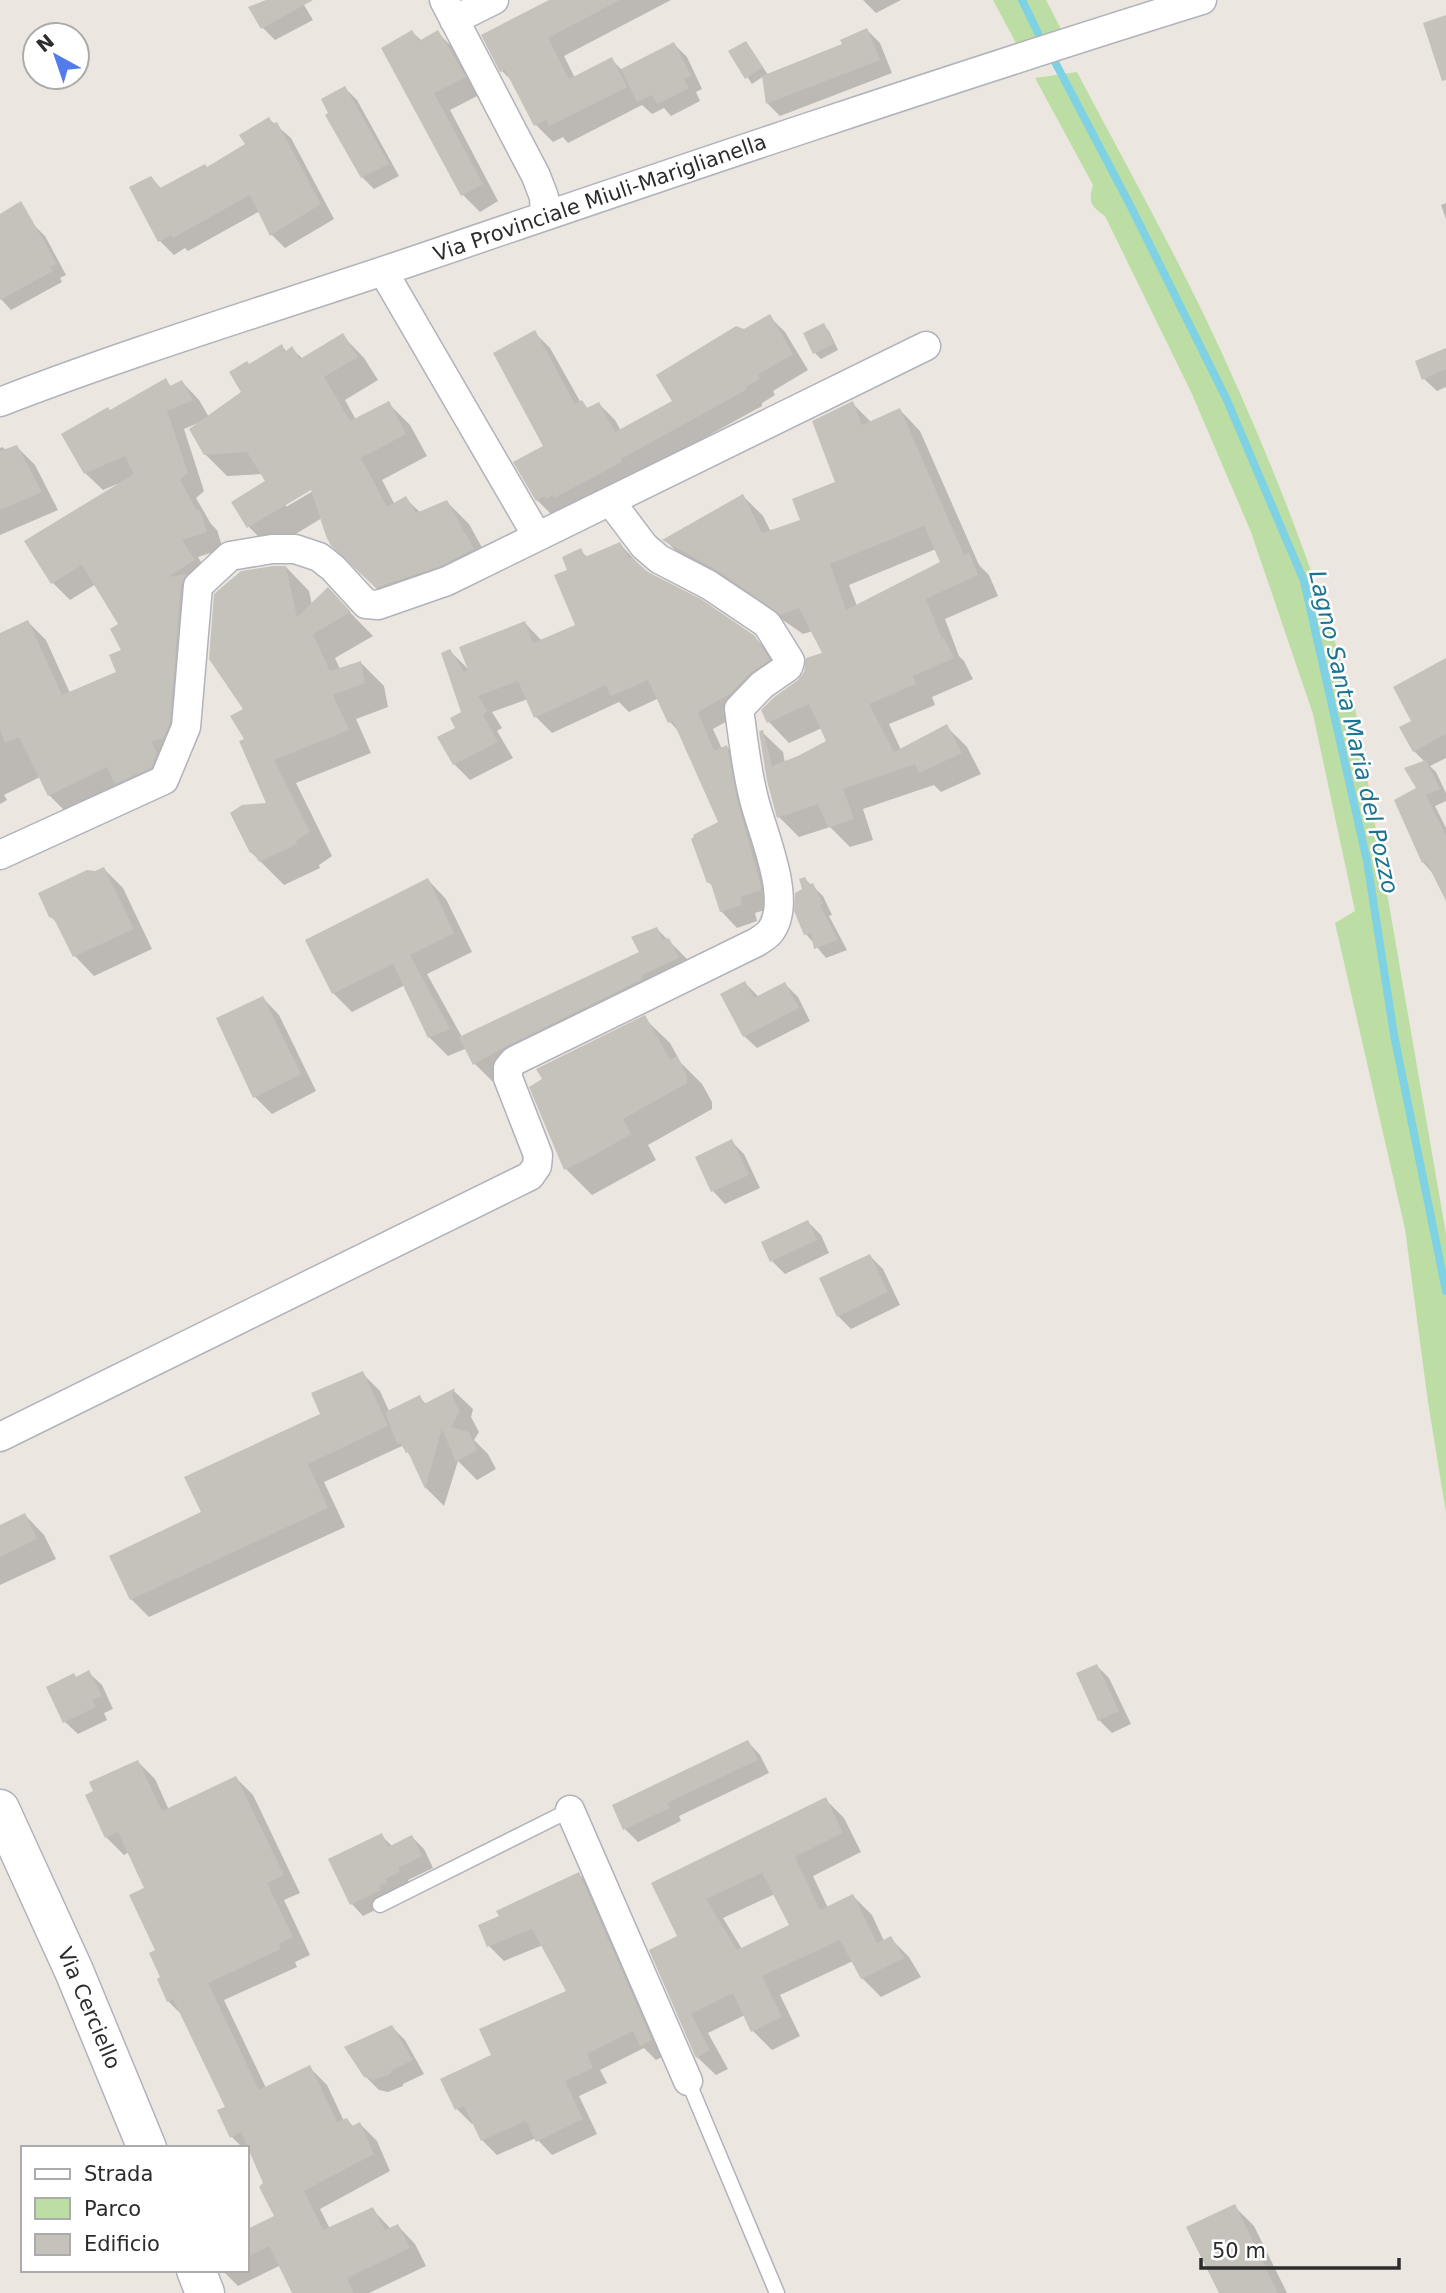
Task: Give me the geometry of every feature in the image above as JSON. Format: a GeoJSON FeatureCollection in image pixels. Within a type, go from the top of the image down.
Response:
{"type":"FeatureCollection","features":[{"type":"Feature","properties":{"kind":"street"},"geometry":{"type":"LineString","coordinates":[[495,0],[449,10],[536,176],[544,197],[545,216]]}},
{"type":"Feature","properties":{"kind":"street","name":"Via Provinciale Miuli-Mariglianella"},"geometry":{"type":"LineString","coordinates":[[0,402],[158,344],[1202,0]]}},
{"type":"Feature","properties":{"kind":"street"},"geometry":{"type":"LineString","coordinates":[[383,271],[537,536]]}},
{"type":"Feature","properties":{"kind":"street"},"geometry":{"type":"LineString","coordinates":[[0,855],[164,780],[186,727],[198,586],[230,556],[272,549],[295,549],[319,557],[340,575],[366,604],[378,605],[447,581],[926,346]]}},
{"type":"Feature","properties":{"kind":"street"},"geometry":{"type":"LineString","coordinates":[[0,1437],[530,1176],[537,1166],[538,1155],[508,1077],[508,1068],[514,1060],[757,942],[770,932],[776,915],[778,889],[753,796],[739,709],[762,685],[788,667],[790,661],[767,624],[709,584],[659,559],[644,546],[610,500]]}},
{"type":"Feature","properties":{"kind":"street","name":"Via Cerciello"},"geometry":{"type":"LineString","coordinates":[[0,1809],[75,1971],[146,2146]]}},
{"type":"Feature","properties":{"kind":"street"},"geometry":{"type":"LineString","coordinates":[[570,1811],[688,2081]]}},
{"type":"Feature","properties":{"kind":"street"},"geometry":{"type":"LineString","coordinates":[[197,2272],[205,2293]]}},
{"type":"Feature","properties":{"kind":"lane"},"geometry":{"type":"LineString","coordinates":[[380,1905],[570,1811]]}},
{"type":"Feature","properties":{"kind":"lane"},"geometry":{"type":"LineString","coordinates":[[688,2081],[777,2293]]}},
{"type":"Feature","properties":{"kind":"green space"},"geometry":{"type":"Polygon","coordinates":[[[993,0],[1046,0],[1061,29],[1017,45],[993,0]]]}},
{"type":"Feature","properties":{"kind":"green space"},"geometry":{"type":"Polygon","coordinates":[[[1077,72],[1190,286],[1248,412],[1307,559],[1355,708],[1446,1234],[1446,1513],[1405,1229],[1335,923],[1355,911],[1313,714],[1251,532],[1192,394],[1105,216],[1092,204],[1093,185],[1035,78],[1077,72]]]}},
{"type":"Feature","properties":{"kind":"building"},"geometry":{"type":"Polygon","coordinates":[[[266,0],[313,0],[261,29],[248,7],[266,0]]]}},
{"type":"Feature","properties":{"kind":"building"},"geometry":{"type":"Polygon","coordinates":[[[549,0],[620,0],[548,38],[569,79],[612,57],[627,87],[549,126],[546,120],[534,126],[505,70],[500,72],[481,35],[549,0]]]}},
{"type":"Feature","properties":{"kind":"building"},"geometry":{"type":"Polygon","coordinates":[[[1446,15],[1446,80],[1442,81],[1423,23],[1446,15]]]}},
{"type":"Feature","properties":{"kind":"building"},"geometry":{"type":"Polygon","coordinates":[[[867,28],[880,60],[766,104],[762,76],[842,44],[840,40],[867,28]]]}},
{"type":"Feature","properties":{"kind":"building"},"geometry":{"type":"Polygon","coordinates":[[[412,30],[419,41],[438,30],[466,77],[434,93],[483,184],[461,196],[381,48],[412,30]]]}},
{"type":"Feature","properties":{"kind":"building"},"geometry":{"type":"Polygon","coordinates":[[[746,41],[763,67],[745,79],[728,51],[746,41]]]}},
{"type":"Feature","properties":{"kind":"building"},"geometry":{"type":"Polygon","coordinates":[[[674,42],[691,76],[684,79],[689,88],[657,104],[652,95],[637,102],[621,69],[674,42]]]}},
{"type":"Feature","properties":{"kind":"building"},"geometry":{"type":"Polygon","coordinates":[[[345,86],[389,164],[361,178],[325,115],[328,113],[321,99],[345,86]]]}},
{"type":"Feature","properties":{"kind":"building"},"geometry":{"type":"Polygon","coordinates":[[[269,117],[273,124],[277,122],[321,204],[270,236],[250,195],[173,238],[171,235],[158,242],[129,187],[151,176],[160,188],[205,164],[207,167],[245,144],[239,135],[269,117]]]}},
{"type":"Feature","properties":{"kind":"building"},"geometry":{"type":"Polygon","coordinates":[[[21,201],[57,264],[50,267],[53,271],[0,300],[0,214],[21,201]]]}},
{"type":"Feature","properties":{"kind":"building"},"geometry":{"type":"Polygon","coordinates":[[[770,314],[793,354],[758,375],[760,379],[746,387],[746,390],[621,459],[622,462],[554,498],[553,495],[546,499],[545,496],[536,501],[513,462],[543,446],[493,353],[535,330],[575,404],[582,400],[587,408],[599,402],[615,432],[672,401],[656,375],[736,326],[744,329],[770,314]]]}},
{"type":"Feature","properties":{"kind":"building"},"geometry":{"type":"Polygon","coordinates":[[[824,323],[834,344],[813,354],[803,333],[824,323]]]}},
{"type":"Feature","properties":{"kind":"building"},"geometry":{"type":"Polygon","coordinates":[[[343,333],[358,357],[324,377],[350,421],[389,401],[406,434],[361,458],[387,507],[406,496],[416,513],[447,500],[474,549],[441,566],[376,588],[331,546],[311,490],[247,528],[231,502],[265,481],[247,452],[204,455],[189,429],[241,392],[229,372],[247,361],[249,364],[282,344],[285,352],[292,346],[300,359],[343,333]]]}},
{"type":"Feature","properties":{"kind":"building"},"geometry":{"type":"Polygon","coordinates":[[[1446,348],[1446,369],[1422,380],[1415,361],[1446,348]]]}},
{"type":"Feature","properties":{"kind":"building"},"geometry":{"type":"Polygon","coordinates":[[[166,378],[170,386],[182,380],[193,400],[167,411],[188,473],[180,480],[197,511],[200,510],[207,532],[182,540],[195,560],[168,577],[186,574],[181,585],[170,723],[163,739],[151,741],[157,753],[151,768],[115,784],[107,767],[48,796],[19,737],[5,743],[0,729],[0,633],[28,620],[62,695],[116,672],[109,655],[121,650],[110,629],[118,624],[82,565],[51,584],[24,541],[134,474],[125,456],[84,474],[61,434],[166,378]]]}},
{"type":"Feature","properties":{"kind":"building"},"geometry":{"type":"Polygon","coordinates":[[[853,401],[862,425],[900,408],[964,555],[969,552],[978,575],[926,599],[942,639],[944,638],[954,658],[913,676],[916,684],[869,704],[894,752],[947,724],[962,753],[919,773],[915,764],[843,789],[854,819],[828,828],[818,804],[777,818],[767,781],[759,731],[763,730],[772,766],[826,741],[809,704],[767,723],[761,710],[798,680],[804,672],[806,658],[822,653],[799,608],[781,615],[718,571],[662,540],[743,494],[762,533],[800,520],[792,499],[835,482],[812,421],[853,401]],[[924,526],[830,564],[846,610],[940,562],[924,526]]]}},
{"type":"Feature","properties":{"kind":"building"},"geometry":{"type":"Polygon","coordinates":[[[17,445],[42,492],[0,510],[0,451],[17,445]]]}},
{"type":"Feature","properties":{"kind":"building"},"geometry":{"type":"Polygon","coordinates":[[[620,542],[629,558],[648,572],[701,599],[755,636],[770,660],[750,673],[730,694],[698,712],[714,751],[727,745],[737,799],[761,886],[761,890],[740,897],[742,905],[720,912],[710,881],[707,883],[691,839],[693,835],[718,822],[673,721],[668,723],[648,680],[611,696],[606,685],[534,718],[518,681],[478,696],[487,711],[483,715],[498,742],[453,765],[437,737],[455,728],[450,718],[461,712],[441,653],[450,649],[464,672],[468,670],[459,647],[525,621],[533,643],[575,625],[554,575],[567,570],[562,557],[581,548],[585,557],[620,542]]]}},
{"type":"Feature","properties":{"kind":"building"},"geometry":{"type":"Polygon","coordinates":[[[286,566],[297,617],[328,587],[351,612],[313,634],[330,671],[361,661],[365,683],[333,695],[349,730],[274,760],[310,832],[296,841],[297,844],[259,862],[253,851],[250,853],[230,813],[242,805],[266,803],[239,741],[244,739],[230,716],[243,709],[209,659],[214,594],[241,571],[286,566]]]}},
{"type":"Feature","properties":{"kind":"building"},"geometry":{"type":"Polygon","coordinates":[[[1446,658],[1446,734],[1413,752],[1399,727],[1411,721],[1393,687],[1446,658]]]}},
{"type":"Feature","properties":{"kind":"building"},"geometry":{"type":"Polygon","coordinates":[[[1426,760],[1440,789],[1426,795],[1446,836],[1446,901],[1426,861],[1422,863],[1394,800],[1416,788],[1404,768],[1426,760]]]}},
{"type":"Feature","properties":{"kind":"building"},"geometry":{"type":"Polygon","coordinates":[[[104,867],[134,929],[73,957],[38,893],[87,870],[95,871],[104,867]]]}},
{"type":"Feature","properties":{"kind":"building"},"geometry":{"type":"Polygon","coordinates":[[[805,877],[809,885],[813,883],[823,904],[820,905],[838,940],[814,949],[811,933],[804,935],[794,911],[795,893],[802,889],[799,879],[805,877]]]}},
{"type":"Feature","properties":{"kind":"building"},"geometry":{"type":"Polygon","coordinates":[[[428,878],[454,933],[410,955],[450,1029],[428,1038],[393,964],[332,994],[305,940],[428,878]]]}},
{"type":"Feature","properties":{"kind":"building"},"geometry":{"type":"Polygon","coordinates":[[[657,927],[663,940],[669,938],[679,958],[473,1065],[459,1037],[639,952],[631,937],[657,927]]]}},
{"type":"Feature","properties":{"kind":"building"},"geometry":{"type":"Polygon","coordinates":[[[745,981],[754,998],[785,982],[799,1008],[743,1037],[720,994],[745,981]]]}},
{"type":"Feature","properties":{"kind":"building"},"geometry":{"type":"Polygon","coordinates":[[[263,996],[301,1074],[253,1098],[216,1018],[263,996]]]}},
{"type":"Feature","properties":{"kind":"building"},"geometry":{"type":"Polygon","coordinates":[[[645,1015],[670,1060],[677,1056],[687,1075],[687,1083],[623,1119],[631,1134],[564,1170],[529,1087],[542,1079],[536,1069],[645,1015]]]}},
{"type":"Feature","properties":{"kind":"building"},"geometry":{"type":"Polygon","coordinates":[[[732,1139],[749,1175],[711,1192],[695,1157],[732,1139]]]}},
{"type":"Feature","properties":{"kind":"building"},"geometry":{"type":"Polygon","coordinates":[[[808,1220],[817,1240],[770,1262],[761,1242],[808,1220]]]}},
{"type":"Feature","properties":{"kind":"building"},"geometry":{"type":"Polygon","coordinates":[[[870,1254],[888,1292],[837,1317],[819,1278],[870,1254]]]}},
{"type":"Feature","properties":{"kind":"building"},"geometry":{"type":"Polygon","coordinates":[[[363,1371],[388,1426],[308,1464],[328,1508],[130,1600],[109,1556],[201,1512],[184,1477],[320,1414],[311,1393],[363,1371]]]}},
{"type":"Feature","properties":{"kind":"building"},"geometry":{"type":"Polygon","coordinates":[[[455,1388],[452,1396],[460,1411],[451,1427],[469,1432],[477,1450],[456,1462],[442,1429],[425,1489],[408,1452],[406,1453],[401,1443],[397,1444],[385,1412],[420,1395],[424,1404],[455,1388]]]}},
{"type":"Feature","properties":{"kind":"building"},"geometry":{"type":"Polygon","coordinates":[[[25,1513],[37,1539],[0,1557],[0,1525],[25,1513]]]}},
{"type":"Feature","properties":{"kind":"building"},"geometry":{"type":"Polygon","coordinates":[[[1097,1664],[1119,1711],[1098,1721],[1076,1673],[1097,1664]]]}},
{"type":"Feature","properties":{"kind":"building"},"geometry":{"type":"Polygon","coordinates":[[[89,1670],[102,1696],[92,1700],[96,1707],[63,1723],[46,1687],[74,1673],[76,1677],[89,1670]]]}},
{"type":"Feature","properties":{"kind":"building"},"geometry":{"type":"Polygon","coordinates":[[[748,1740],[758,1760],[667,1803],[670,1808],[623,1830],[612,1805],[748,1740]]]}},
{"type":"Feature","properties":{"kind":"building"},"geometry":{"type":"Polygon","coordinates":[[[138,1760],[162,1811],[236,1776],[284,1875],[267,1883],[293,1937],[279,1944],[281,1949],[208,1983],[259,2090],[310,2065],[337,2122],[347,2118],[352,2126],[360,2122],[374,2154],[304,2191],[323,2230],[373,2207],[385,2230],[398,2224],[410,2248],[347,2278],[354,2293],[292,2293],[269,2246],[248,2256],[248,2229],[274,2216],[259,2187],[263,2183],[241,2132],[230,2138],[217,2110],[225,2107],[173,1999],[167,2002],[157,1979],[160,1977],[149,1953],[155,1950],[129,1895],[144,1888],[118,1832],[105,1838],[85,1795],[93,1791],[89,1782],[138,1760]]]}},
{"type":"Feature","properties":{"kind":"building"},"geometry":{"type":"Polygon","coordinates":[[[826,1797],[843,1833],[795,1857],[820,1910],[853,1894],[877,1943],[891,1936],[904,1958],[861,1979],[840,1940],[762,1976],[782,2017],[751,2032],[733,1993],[691,2014],[710,2050],[696,2058],[649,1950],[677,1936],[651,1883],[826,1797]],[[762,1873],[706,1899],[737,1950],[789,1925],[762,1873]]]}},
{"type":"Feature","properties":{"kind":"building"},"geometry":{"type":"Polygon","coordinates":[[[382,1833],[388,1847],[412,1835],[422,1856],[398,1868],[400,1872],[385,1879],[387,1882],[379,1886],[381,1890],[350,1905],[328,1859],[382,1833]]]}},
{"type":"Feature","properties":{"kind":"building"},"geometry":{"type":"Polygon","coordinates":[[[579,1872],[652,2040],[640,2046],[633,2031],[587,2054],[593,2068],[565,2081],[583,2119],[536,2142],[526,2121],[481,2141],[464,2106],[455,2110],[440,2079],[491,2055],[479,2029],[566,1991],[532,1929],[487,1947],[478,1925],[499,1916],[496,1911],[579,1872]]]}},
{"type":"Feature","properties":{"kind":"building"},"geometry":{"type":"Polygon","coordinates":[[[392,2025],[413,2060],[391,2071],[391,2074],[374,2080],[364,2077],[344,2047],[392,2025]]]}},
{"type":"Feature","properties":{"kind":"building"},"geometry":{"type":"Polygon","coordinates":[[[1235,2204],[1278,2293],[1219,2293],[1186,2227],[1235,2204]]]}},
{"type":"Feature","properties":{"kind":"waterway","name":"Lagno Santa Maria del Pozzo"},"geometry":{"type":"LineString","coordinates":[[1022,0],[1038,33]]}},
{"type":"Feature","properties":{"kind":"waterway","name":"Lagno Santa Maria del Pozzo"},"geometry":{"type":"LineString","coordinates":[[1055,62],[1226,398],[1304,581],[1367,861],[1394,1035],[1446,1291]]}}]}
